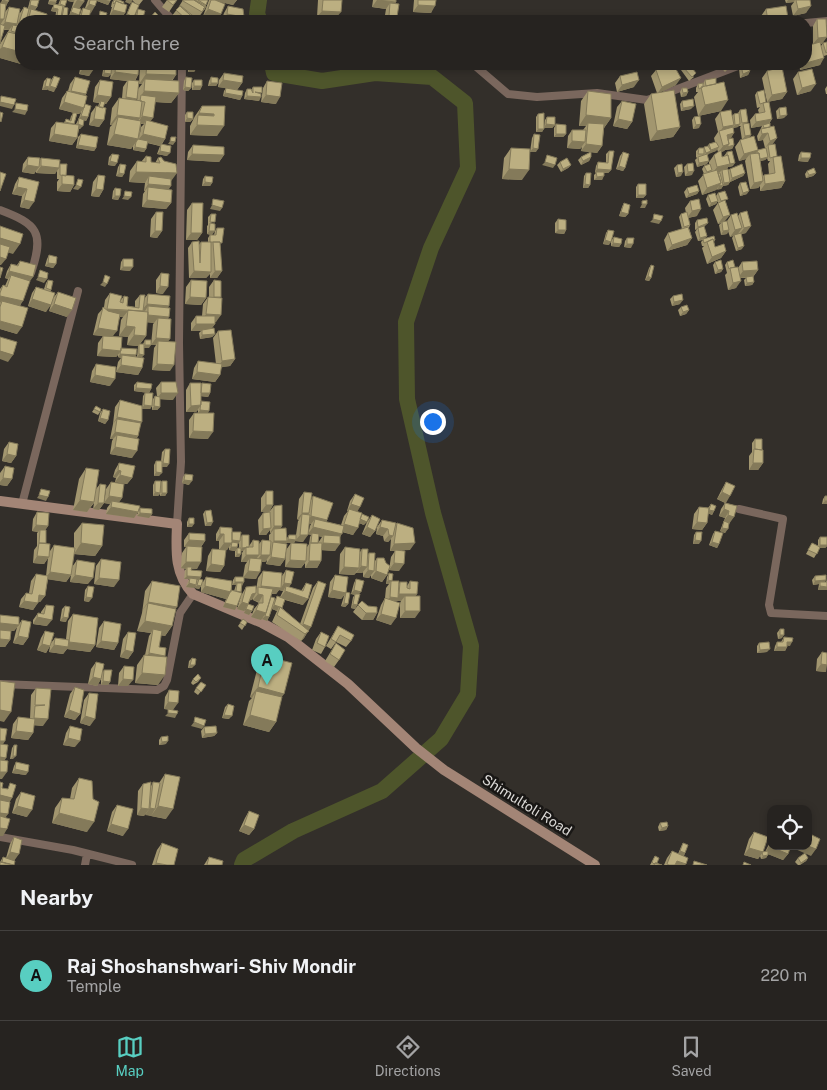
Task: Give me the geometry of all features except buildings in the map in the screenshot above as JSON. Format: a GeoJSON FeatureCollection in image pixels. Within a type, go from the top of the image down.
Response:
{"type":"FeatureCollection","features":[{"type":"Feature","properties":{"kind":"street"},"geometry":{"type":"LineString","coordinates":[[155,0],[168,15]]}},
{"type":"Feature","properties":{"kind":"street"},"geometry":{"type":"LineString","coordinates":[[812,22],[827,20]]}},
{"type":"Feature","properties":{"kind":"street"},"geometry":{"type":"LineString","coordinates":[[0,684],[157,690],[164,686],[167,680],[180,613],[193,594],[187,588],[177,568],[176,524],[181,462],[179,343],[182,70]]}},
{"type":"Feature","properties":{"kind":"street"},"geometry":{"type":"LineString","coordinates":[[480,70],[508,94],[537,97],[597,93],[647,100],[730,70]]}},
{"type":"Feature","properties":{"kind":"street"},"geometry":{"type":"LineString","coordinates":[[0,210],[25,219],[34,227],[37,236],[34,263],[28,282]]}},
{"type":"Feature","properties":{"kind":"street"},"geometry":{"type":"LineString","coordinates":[[22,504],[78,291]]}},
{"type":"Feature","properties":{"kind":"street"},"geometry":{"type":"LineString","coordinates":[[0,501],[176,524]]}},
{"type":"Feature","properties":{"kind":"street"},"geometry":{"type":"LineString","coordinates":[[739,509],[783,519],[769,606],[770,613],[827,616]]}},
{"type":"Feature","properties":{"kind":"street","name":"Shimultoli Road"},"geometry":{"type":"LineString","coordinates":[[193,594],[262,623],[288,637],[348,684],[416,748],[444,770],[595,865]]}},
{"type":"Feature","properties":{"kind":"street"},"geometry":{"type":"LineString","coordinates":[[0,837],[132,865]]}},
{"type":"Feature","properties":{"kind":"street"},"geometry":{"type":"LineString","coordinates":[[84,865],[87,854]]}},
{"type":"Feature","properties":{"kind":"waterway"},"geometry":{"type":"LineString","coordinates":[[257,15],[259,0]]}},
{"type":"Feature","properties":{"kind":"waterway"},"geometry":{"type":"LineString","coordinates":[[242,865],[244,860],[293,831],[382,791],[441,739],[468,694],[471,646],[433,513],[407,399],[406,322],[431,248],[468,168],[465,103],[432,77],[375,73],[322,81],[274,73],[273,70]]}},
{"type":"Feature","properties":{"kind":"place","name":"Raj Shoshanshwari- Shiv Mondir"},"geometry":{"type":"Point","coordinates":[267,685]}}]}
